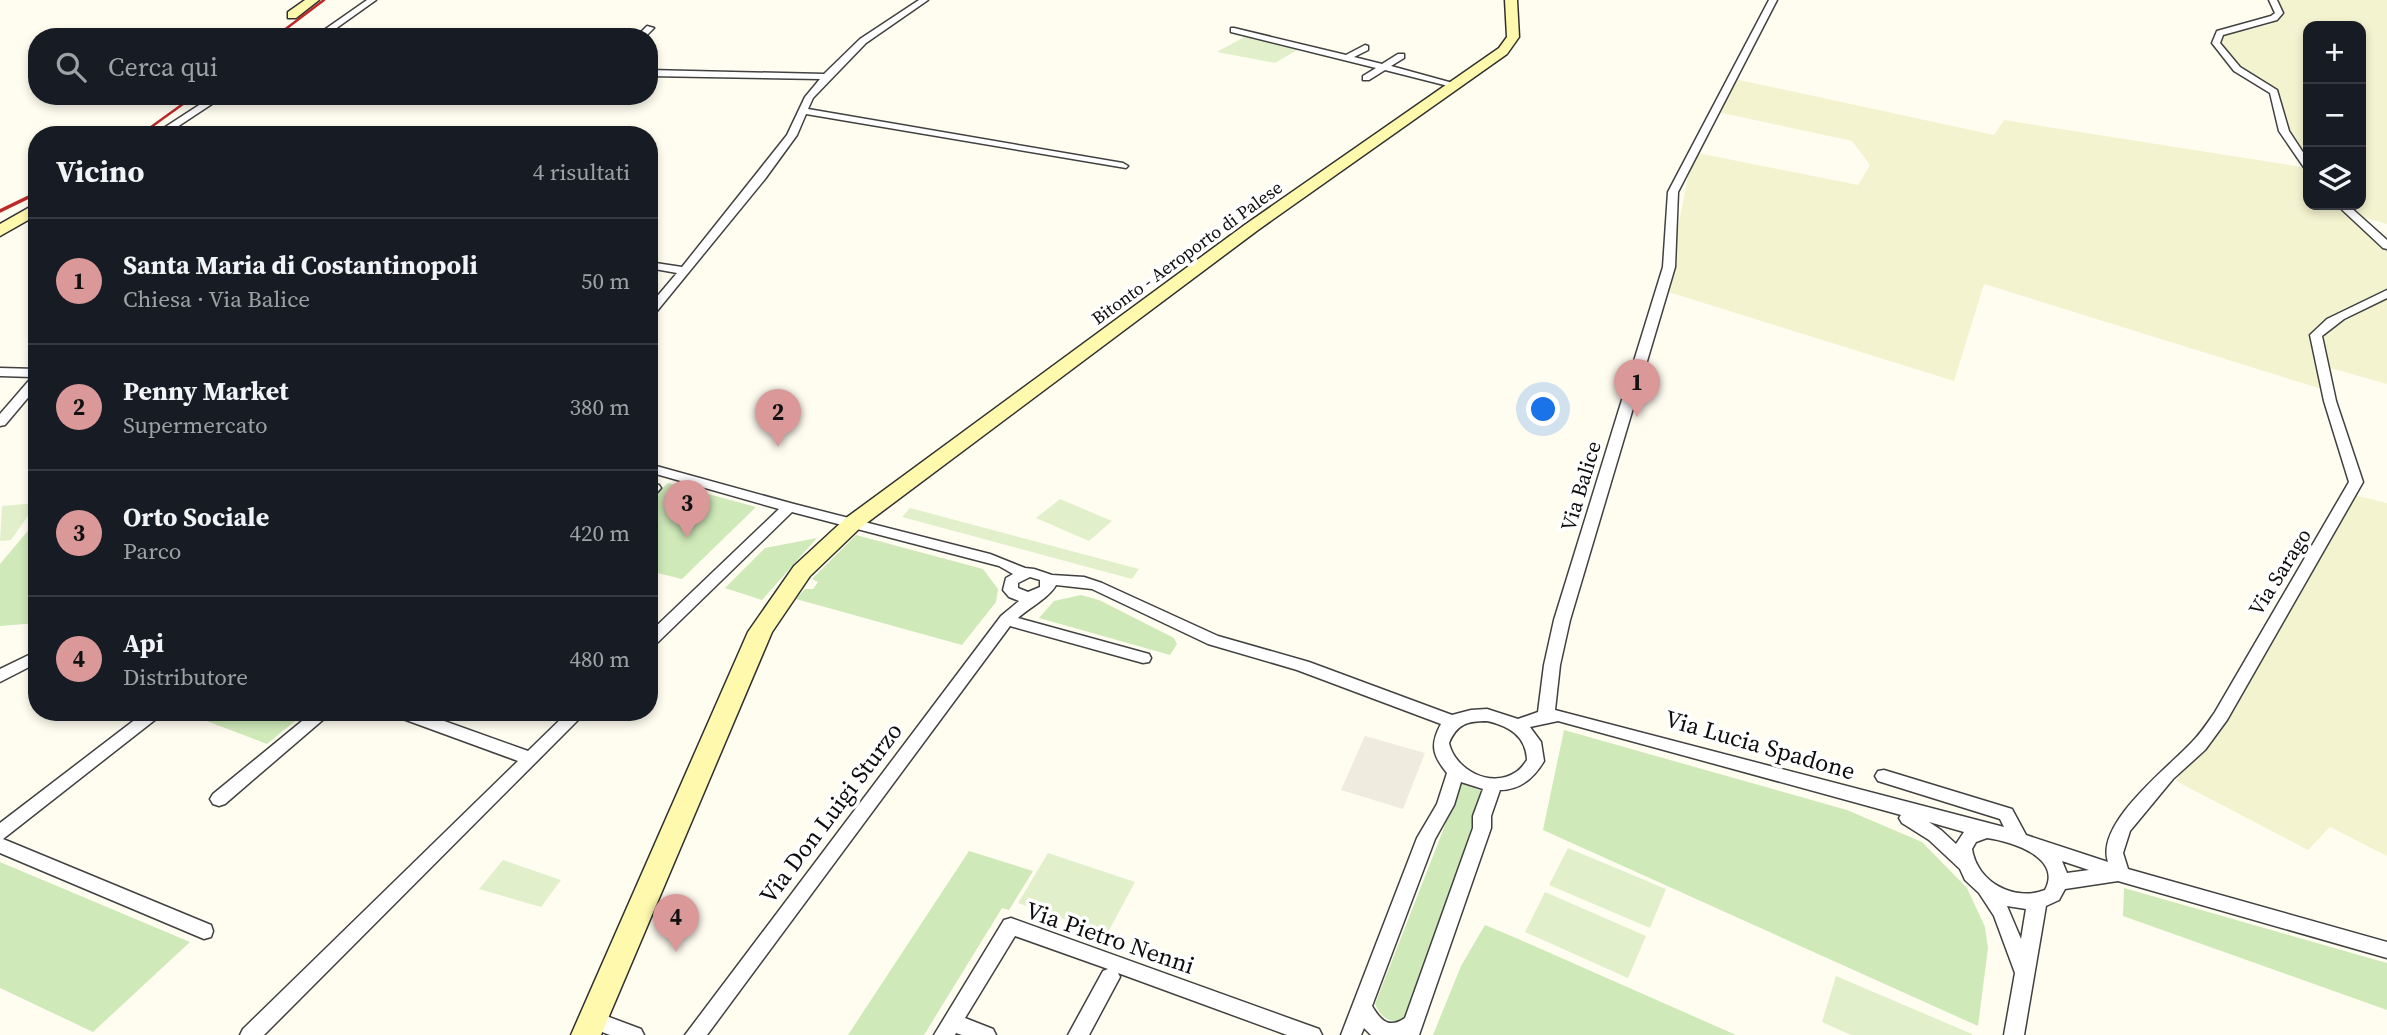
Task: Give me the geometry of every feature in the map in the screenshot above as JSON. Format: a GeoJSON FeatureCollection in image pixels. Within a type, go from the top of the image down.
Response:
{"type":"FeatureCollection","features":[{"type":"Feature","properties":{"kind":"main road"},"geometry":{"type":"LineString","coordinates":[[292,15],[313,0]]}},
{"type":"Feature","properties":{"kind":"main road","name":"Bitonto - Aeroporto di Palese"},"geometry":{"type":"LineString","coordinates":[[590,1027],[760,632],[782,596],[802,571],[853,523],[1252,228],[1510,44],[1513,37],[1511,0]]}},
{"type":"Feature","properties":{"kind":"main road"},"geometry":{"type":"LineString","coordinates":[[0,231],[28,214]]}},
{"type":"Feature","properties":{"kind":"street"},"geometry":{"type":"LineString","coordinates":[[331,28],[372,0]]}},
{"type":"Feature","properties":{"kind":"street"},"geometry":{"type":"LineString","coordinates":[[658,303],[761,177],[792,135],[803,111],[827,77],[863,41],[924,0]]}},
{"type":"Feature","properties":{"kind":"street","name":"Via Balice"},"geometry":{"type":"LineString","coordinates":[[1546,717],[1552,665],[1562,620],[1669,267],[1673,192],[1773,0]]}},
{"type":"Feature","properties":{"kind":"street"},"geometry":{"type":"LineString","coordinates":[[2273,0],[2279,13],[2274,18],[2220,33],[2216,43],[2237,68],[2274,92],[2284,131],[2303,160]]}},
{"type":"Feature","properties":{"kind":"street"},"geometry":{"type":"LineString","coordinates":[[1234,30],[1456,85]]}},
{"type":"Feature","properties":{"kind":"street"},"geometry":{"type":"LineString","coordinates":[[1333,69],[1365,48]]}},
{"type":"Feature","properties":{"kind":"street"},"geometry":{"type":"LineString","coordinates":[[1366,78],[1401,56]]}},
{"type":"Feature","properties":{"kind":"street"},"geometry":{"type":"LineString","coordinates":[[658,73],[827,77]]}},
{"type":"Feature","properties":{"kind":"street"},"geometry":{"type":"LineString","coordinates":[[172,126],[206,105]]}},
{"type":"Feature","properties":{"kind":"street"},"geometry":{"type":"LineString","coordinates":[[803,111],[1123,166]]}},
{"type":"Feature","properties":{"kind":"street"},"geometry":{"type":"LineString","coordinates":[[2347,210],[2387,246]]}},
{"type":"Feature","properties":{"kind":"street"},"geometry":{"type":"LineString","coordinates":[[658,266],[685,271]]}},
{"type":"Feature","properties":{"kind":"street","name":"Via Sarago"},"geometry":{"type":"LineString","coordinates":[[2121,874],[2115,853],[2122,828],[2166,774],[2199,746],[2221,716],[2356,482],[2330,401],[2316,335],[2338,317],[2367,306],[2387,293]]}},
{"type":"Feature","properties":{"kind":"street"},"geometry":{"type":"LineString","coordinates":[[0,372],[28,373]]}},
{"type":"Feature","properties":{"kind":"street"},"geometry":{"type":"LineString","coordinates":[[0,422],[28,389]]}},
{"type":"Feature","properties":{"kind":"street"},"geometry":{"type":"LineString","coordinates":[[658,471],[1004,562],[1023,573],[1035,572],[1042,590]]}},
{"type":"Feature","properties":{"kind":"street"},"geometry":{"type":"LineString","coordinates":[[658,633],[789,507]]}},
{"type":"Feature","properties":{"kind":"street"},"geometry":{"type":"LineString","coordinates":[[985,557],[999,567],[1013,589]]}},
{"type":"Feature","properties":{"kind":"street"},"geometry":{"type":"LineString","coordinates":[[1006,620],[1013,589],[1023,573]]}},
{"type":"Feature","properties":{"kind":"street"},"geometry":{"type":"LineString","coordinates":[[1013,589],[1042,590],[1084,582],[1213,640],[1303,666],[1453,722]]}},
{"type":"Feature","properties":{"kind":"street"},"geometry":{"type":"LineString","coordinates":[[1006,620],[1042,590]]}},
{"type":"Feature","properties":{"kind":"street"},"geometry":{"type":"LineString","coordinates":[[1006,620],[1143,658]]}},
{"type":"Feature","properties":{"kind":"street","name":"Via Don Luigi Sturzo"},"geometry":{"type":"LineString","coordinates":[[695,1035],[1006,620]]}},
{"type":"Feature","properties":{"kind":"street"},"geometry":{"type":"LineString","coordinates":[[0,676],[28,661]]}},
{"type":"Feature","properties":{"kind":"street"},"geometry":{"type":"LineString","coordinates":[[1477,715],[1497,716],[1516,724],[1530,737],[1536,753],[1532,768],[1520,779],[1493,784],[1478,782],[1455,771],[1445,759],[1440,744],[1445,730],[1453,722],[1477,715]]}},
{"type":"Feature","properties":{"kind":"street","name":"Via Lucia Spadone"},"geometry":{"type":"LineString","coordinates":[[1521,725],[1558,715],[1885,806],[1986,831]]}},
{"type":"Feature","properties":{"kind":"street"},"geometry":{"type":"LineString","coordinates":[[0,832],[145,721]]}},
{"type":"Feature","properties":{"kind":"street"},"geometry":{"type":"LineString","coordinates":[[219,799],[313,721]]}},
{"type":"Feature","properties":{"kind":"street"},"geometry":{"type":"LineString","coordinates":[[426,721],[531,759]]}},
{"type":"Feature","properties":{"kind":"street"},"geometry":{"type":"LineString","coordinates":[[250,1035],[569,721]]}},
{"type":"Feature","properties":{"kind":"street"},"geometry":{"type":"LineString","coordinates":[[1351,1035],[1426,838],[1445,804],[1455,771]]}},
{"type":"Feature","properties":{"kind":"street"},"geometry":{"type":"LineString","coordinates":[[1884,776],[2006,814],[2026,840],[2053,862],[2059,882],[2052,895],[2036,901],[2016,900],[1984,886]]}},
{"type":"Feature","properties":{"kind":"street"},"geometry":{"type":"LineString","coordinates":[[1363,1008],[1371,1024],[1381,1032],[1400,1033],[1412,1029],[1482,828],[1482,816],[1493,784]]}},
{"type":"Feature","properties":{"kind":"street"},"geometry":{"type":"LineString","coordinates":[[1885,806],[1935,835],[1984,886],[2002,913],[2023,970]]}},
{"type":"Feature","properties":{"kind":"street"},"geometry":{"type":"LineString","coordinates":[[1965,864],[1965,842],[1986,831],[2026,840],[2121,874],[2387,950]]}},
{"type":"Feature","properties":{"kind":"street"},"geometry":{"type":"LineString","coordinates":[[0,845],[204,931]]}},
{"type":"Feature","properties":{"kind":"street"},"geometry":{"type":"LineString","coordinates":[[2059,882],[2121,874]]}},
{"type":"Feature","properties":{"kind":"street"},"geometry":{"type":"LineString","coordinates":[[2014,1035],[2036,901]]}},
{"type":"Feature","properties":{"kind":"street","name":"Via Pietro Nenni"},"geometry":{"type":"LineString","coordinates":[[948,1028],[1011,926],[1312,1035]]}},
{"type":"Feature","properties":{"kind":"street"},"geometry":{"type":"LineString","coordinates":[[1078,1035],[1110,977]]}},
{"type":"Feature","properties":{"kind":"street"},"geometry":{"type":"LineString","coordinates":[[590,1027],[634,1035]]}},
{"type":"Feature","properties":{"kind":"street"},"geometry":{"type":"LineString","coordinates":[[948,1028],[986,1035]]}},
{"type":"Feature","properties":{"kind":"green space"},"geometry":{"type":"Polygon","coordinates":[[[2275,0],[2387,0],[2387,224],[2358,216],[2387,245],[2387,384],[2323,366],[2328,391],[1984,284],[1954,381],[1665,291],[1693,152],[1858,185],[1870,165],[1852,141],[1713,111],[1730,78],[1994,135],[2004,120],[2303,167],[2303,210],[2366,210],[2366,21],[2303,21],[2303,155],[2291,136],[2282,112],[2281,97],[2245,72],[2222,49],[2219,41],[2221,36],[2268,25],[2282,14],[2275,0]]]}},
{"type":"Feature","properties":{"kind":"green space"},"geometry":{"type":"Polygon","coordinates":[[[1246,36],[1299,49],[1275,63],[1217,52],[1246,36]]]}},
{"type":"Feature","properties":{"kind":"green space"},"geometry":{"type":"Polygon","coordinates":[[[668,483],[756,507],[682,579],[658,573],[658,492],[668,483]]]}},
{"type":"Feature","properties":{"kind":"green space"},"geometry":{"type":"Polygon","coordinates":[[[2350,494],[2387,503],[2387,856],[2330,827],[2308,850],[2176,781],[2350,494]]]}},
{"type":"Feature","properties":{"kind":"green space"},"geometry":{"type":"Polygon","coordinates":[[[1060,499],[1112,521],[1089,541],[1036,518],[1060,499]]]}},
{"type":"Feature","properties":{"kind":"green space"},"geometry":{"type":"Polygon","coordinates":[[[28,504],[28,516],[11,540],[0,541],[2,506],[28,504]]]}},
{"type":"Feature","properties":{"kind":"green space"},"geometry":{"type":"Polygon","coordinates":[[[910,508],[1139,569],[1132,579],[902,517],[910,508]]]}},
{"type":"Feature","properties":{"kind":"green space"},"geometry":{"type":"Polygon","coordinates":[[[28,531],[28,624],[0,626],[0,564],[28,531]]]}},
{"type":"Feature","properties":{"kind":"green space"},"geometry":{"type":"Polygon","coordinates":[[[856,535],[983,569],[998,589],[996,602],[962,645],[796,599],[805,589],[813,589],[818,582],[812,579],[856,535]]]}},
{"type":"Feature","properties":{"kind":"green space"},"geometry":{"type":"Polygon","coordinates":[[[817,538],[762,600],[725,588],[765,548],[817,538]]]}},
{"type":"Feature","properties":{"kind":"green space"},"geometry":{"type":"Polygon","coordinates":[[[1081,595],[1099,600],[1174,638],[1177,644],[1170,655],[1039,618],[1054,601],[1081,595]]]}},
{"type":"Feature","properties":{"kind":"green space"},"geometry":{"type":"Polygon","coordinates":[[[207,721],[295,721],[267,744],[207,721]]]}},
{"type":"Feature","properties":{"kind":"green space"},"geometry":{"type":"Polygon","coordinates":[[[1564,730],[1847,810],[1922,842],[1967,888],[1985,927],[1988,948],[1978,1026],[1543,830],[1564,730]]]}},
{"type":"Feature","properties":{"kind":"green space"},"geometry":{"type":"Polygon","coordinates":[[[1462,782],[1483,792],[1408,1021],[1392,1021],[1381,1014],[1375,1004],[1462,782]]]}},
{"type":"Feature","properties":{"kind":"green space"},"geometry":{"type":"Polygon","coordinates":[[[1568,848],[1666,889],[1650,928],[1549,885],[1568,848]]]}},
{"type":"Feature","properties":{"kind":"green space"},"geometry":{"type":"Polygon","coordinates":[[[969,851],[1033,871],[1009,910],[1002,908],[924,1035],[848,1035],[969,851]]]}},
{"type":"Feature","properties":{"kind":"green space"},"geometry":{"type":"Polygon","coordinates":[[[1048,853],[1135,882],[1107,934],[1018,903],[1048,853]]]}},
{"type":"Feature","properties":{"kind":"green space"},"geometry":{"type":"Polygon","coordinates":[[[503,860],[561,880],[541,907],[479,889],[503,860]]]}},
{"type":"Feature","properties":{"kind":"green space"},"geometry":{"type":"Polygon","coordinates":[[[0,862],[190,942],[93,1032],[0,988],[0,862]]]}},
{"type":"Feature","properties":{"kind":"green space"},"geometry":{"type":"Polygon","coordinates":[[[2124,888],[2387,963],[2387,1010],[2123,916],[2124,888]]]}},
{"type":"Feature","properties":{"kind":"green space"},"geometry":{"type":"Polygon","coordinates":[[[1545,892],[1646,936],[1628,978],[1525,932],[1545,892]]]}},
{"type":"Feature","properties":{"kind":"green space"},"geometry":{"type":"Polygon","coordinates":[[[1485,925],[1736,1035],[1433,1035],[1461,966],[1485,925]]]}},
{"type":"Feature","properties":{"kind":"green space"},"geometry":{"type":"Polygon","coordinates":[[[1836,976],[1972,1035],[1851,1035],[1822,1022],[1836,976]]]}},
{"type":"Feature","properties":{"kind":"shaded area"},"geometry":{"type":"Polygon","coordinates":[[[1365,736],[1425,753],[1403,809],[1341,790],[1365,736]]]}},
{"type":"Feature","properties":{"kind":"railway"},"geometry":{"type":"LineString","coordinates":[[287,28],[324,0]]}},
{"type":"Feature","properties":{"kind":"railway"},"geometry":{"type":"LineString","coordinates":[[152,126],[182,105]]}},
{"type":"Feature","properties":{"kind":"railway"},"geometry":{"type":"LineString","coordinates":[[0,211],[28,197]]}},
{"type":"Feature","properties":{"kind":"place","name":"Santa Maria di Costantinopoli"},"geometry":{"type":"Point","coordinates":[1637,417]}},
{"type":"Feature","properties":{"kind":"place","name":"Penny Market"},"geometry":{"type":"Point","coordinates":[778,447]}},
{"type":"Feature","properties":{"kind":"place","name":"Orto Sociale"},"geometry":{"type":"Point","coordinates":[687,538]}},
{"type":"Feature","properties":{"kind":"place","name":"Api"},"geometry":{"type":"Point","coordinates":[676,952]}}]}
